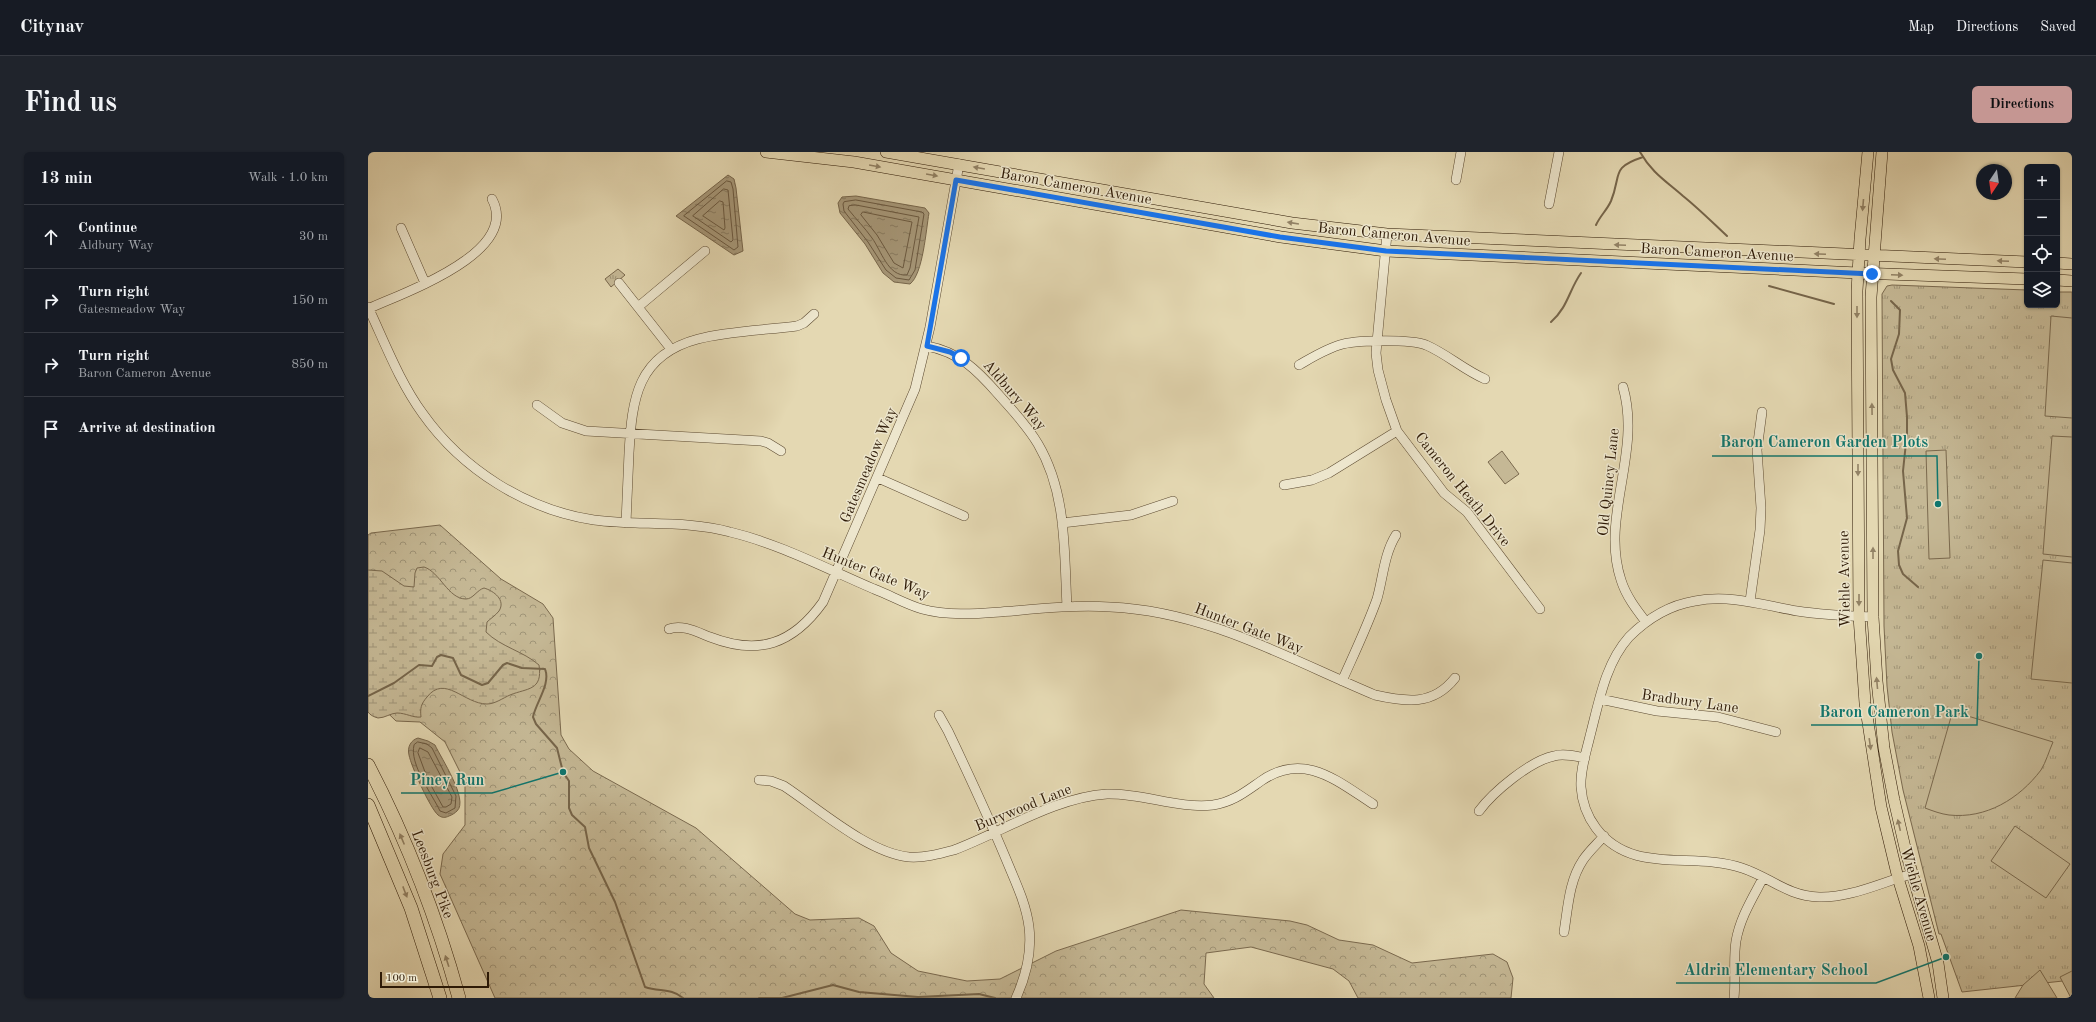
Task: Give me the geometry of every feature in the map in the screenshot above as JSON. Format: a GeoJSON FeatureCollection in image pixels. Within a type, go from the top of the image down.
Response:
{"type":"FeatureCollection","features":[{"type":"Feature","properties":{"kind":"highway","name":"Leesburg Pike"},"geometry":{"type":"LineString","coordinates":[[368,765],[415,869],[436,924],[459,998]]}},
{"type":"Feature","properties":{"kind":"highway"},"geometry":{"type":"LineString","coordinates":[[368,805],[411,908],[440,998]]}},
{"type":"Feature","properties":{"kind":"main road","name":"Baron Cameron Avenue"},"geometry":{"type":"LineString","coordinates":[[766,152],[854,162],[1280,237],[1386,251],[1858,274],[2024,279]]}},
{"type":"Feature","properties":{"kind":"main road","name":"Baron Cameron Avenue"},"geometry":{"type":"LineString","coordinates":[[886,152],[1292,223],[1387,234],[1873,257],[2024,262]]}},
{"type":"Feature","properties":{"kind":"main road","name":"Wiehle Avenue"},"geometry":{"type":"LineString","coordinates":[[1868,152],[1858,274],[1859,616],[1861,660],[1870,742],[1881,808],[1898,878],[1920,946],[1929,998]]}},
{"type":"Feature","properties":{"kind":"main road","name":"Wiehle Avenue"},"geometry":{"type":"LineString","coordinates":[[1882,152],[1872,274],[1873,617],[1879,711],[1884,748],[1897,813],[1912,874],[1938,963],[1943,998]]}},
{"type":"Feature","properties":{"kind":"main road"},"geometry":{"type":"LineString","coordinates":[[2060,263],[2072,264]]}},
{"type":"Feature","properties":{"kind":"main road"},"geometry":{"type":"LineString","coordinates":[[2060,280],[2072,280]]}},
{"type":"Feature","properties":{"kind":"street"},"geometry":{"type":"LineString","coordinates":[[1456,180],[1461,152]]}},
{"type":"Feature","properties":{"kind":"street"},"geometry":{"type":"LineString","coordinates":[[1550,204],[1559,152]]}},
{"type":"Feature","properties":{"kind":"street","name":"Gatesmeadow Way"},"geometry":{"type":"LineString","coordinates":[[669,629],[673,627],[687,629],[723,642],[741,646],[756,646],[774,642],[796,633],[812,619],[823,602],[916,389],[927,346],[958,164]]}},
{"type":"Feature","properties":{"kind":"street"},"geometry":{"type":"LineString","coordinates":[[368,308],[458,267],[470,258],[487,239],[496,220],[497,213],[492,199]]}},
{"type":"Feature","properties":{"kind":"street"},"geometry":{"type":"LineString","coordinates":[[401,228],[425,283]]}},
{"type":"Feature","properties":{"kind":"street","name":"Cameron Heath Drive"},"geometry":{"type":"LineString","coordinates":[[1387,234],[1376,342],[1378,370],[1386,400],[1397,430],[1444,493],[1467,512],[1540,609]]}},
{"type":"Feature","properties":{"kind":"street"},"geometry":{"type":"LineString","coordinates":[[638,307],[705,251]]}},
{"type":"Feature","properties":{"kind":"street"},"geometry":{"type":"LineString","coordinates":[[619,283],[671,349]]}},
{"type":"Feature","properties":{"kind":"street","name":"Hunter Gate Way"},"geometry":{"type":"LineString","coordinates":[[368,308],[402,381],[434,429],[459,455],[497,484],[534,503],[578,517],[626,523],[701,526],[729,531],[763,542],[922,609],[953,614],[1067,607],[1138,609],[1203,622],[1375,695],[1396,700],[1414,700],[1433,697],[1446,689],[1455,678]]}},
{"type":"Feature","properties":{"kind":"street"},"geometry":{"type":"LineString","coordinates":[[626,523],[632,410],[639,386],[654,364],[671,349],[702,338],[797,326],[804,323],[814,314]]}},
{"type":"Feature","properties":{"kind":"street"},"geometry":{"type":"LineString","coordinates":[[1299,365],[1322,352],[1344,344],[1403,341],[1424,344],[1438,351],[1468,371],[1485,379]]}},
{"type":"Feature","properties":{"kind":"street","name":"Aldbury Way"},"geometry":{"type":"LineString","coordinates":[[927,346],[950,352],[970,365],[1025,425],[1037,442],[1052,472],[1060,502],[1067,607]]}},
{"type":"Feature","properties":{"kind":"street","name":"Old Quincy Lane"},"geometry":{"type":"LineString","coordinates":[[1623,387],[1629,422],[1628,449],[1616,522],[1616,552],[1621,581],[1627,594],[1646,622]]}},
{"type":"Feature","properties":{"kind":"street"},"geometry":{"type":"LineString","coordinates":[[537,405],[562,423],[574,428],[595,433],[761,440],[781,451]]}},
{"type":"Feature","properties":{"kind":"street"},"geometry":{"type":"LineString","coordinates":[[1750,601],[1760,530],[1761,508],[1757,450],[1762,412]]}},
{"type":"Feature","properties":{"kind":"street"},"geometry":{"type":"LineString","coordinates":[[1284,485],[1312,480],[1329,473],[1397,430]]}},
{"type":"Feature","properties":{"kind":"street"},"geometry":{"type":"LineString","coordinates":[[878,478],[964,516]]}},
{"type":"Feature","properties":{"kind":"street"},"geometry":{"type":"LineString","coordinates":[[1062,523],[1131,515],[1173,501]]}},
{"type":"Feature","properties":{"kind":"street"},"geometry":{"type":"LineString","coordinates":[[1342,681],[1369,620],[1382,580],[1390,545],[1396,535]]}},
{"type":"Feature","properties":{"kind":"street"},"geometry":{"type":"LineString","coordinates":[[1873,617],[1818,614],[1750,601],[1725,599],[1694,601],[1667,609],[1646,622],[1629,638],[1620,650],[1607,676],[1600,698],[1581,776],[1582,798],[1590,819],[1604,836],[1622,850],[1641,858],[1740,867],[1793,893],[1820,897],[1843,895],[1912,874]]}},
{"type":"Feature","properties":{"kind":"street","name":"Bradbury Lane"},"geometry":{"type":"LineString","coordinates":[[1600,698],[1657,711],[1718,717],[1776,732]]}},
{"type":"Feature","properties":{"kind":"street"},"geometry":{"type":"LineString","coordinates":[[939,716],[948,731],[995,832],[1023,900],[1029,929],[1028,960],[1016,998]]}},
{"type":"Feature","properties":{"kind":"street"},"geometry":{"type":"LineString","coordinates":[[1479,811],[1494,795],[1522,772],[1542,760],[1561,755],[1585,758]]}},
{"type":"Feature","properties":{"kind":"street","name":"Burywood Lane"},"geometry":{"type":"LineString","coordinates":[[759,780],[771,781],[784,786],[872,845],[897,855],[922,857],[960,848],[1064,803],[1090,796],[1124,794],[1183,803],[1220,804],[1238,797],[1271,775],[1292,769],[1313,770],[1323,773],[1334,778],[1373,804]]}},
{"type":"Feature","properties":{"kind":"street"},"geometry":{"type":"LineString","coordinates":[[1564,932],[1570,894],[1576,873],[1583,860],[1604,836]]}},
{"type":"Feature","properties":{"kind":"street"},"geometry":{"type":"LineString","coordinates":[[1734,998],[1735,951],[1740,925],[1745,910],[1763,878]]}},
{"type":"Feature","properties":{"kind":"green space"},"geometry":{"type":"Polygon","coordinates":[[[618,269],[625,275],[611,287],[605,279],[618,269]]]}},
{"type":"Feature","properties":{"kind":"green space"},"geometry":{"type":"Polygon","coordinates":[[[1887,286],[2024,290],[2024,308],[2060,308],[2060,292],[2072,292],[2072,980],[1962,992],[1941,934],[1939,934],[1903,790],[1892,732],[1887,686],[1884,626],[1882,294],[1887,286]]]}},
{"type":"Feature","properties":{"kind":"green space"},"geometry":{"type":"Polygon","coordinates":[[[2051,316],[2072,318],[2072,418],[2045,416],[2051,316]]]}},
{"type":"Feature","properties":{"kind":"green space"},"geometry":{"type":"Polygon","coordinates":[[[2052,436],[2072,437],[2072,557],[2043,554],[2052,436]]]}},
{"type":"Feature","properties":{"kind":"green space"},"geometry":{"type":"Polygon","coordinates":[[[1946,450],[1950,558],[1929,559],[1926,451],[1946,450]]]}},
{"type":"Feature","properties":{"kind":"green space"},"geometry":{"type":"Polygon","coordinates":[[[1502,451],[1519,474],[1505,484],[1488,462],[1502,451]]]}},
{"type":"Feature","properties":{"kind":"green space"},"geometry":{"type":"Polygon","coordinates":[[[440,525],[501,579],[543,604],[553,618],[561,735],[569,749],[593,771],[696,828],[795,914],[810,920],[859,918],[874,926],[891,953],[918,971],[967,981],[1000,979],[1056,951],[1181,910],[1290,921],[1307,925],[1339,940],[1373,945],[1412,963],[1493,954],[1507,962],[1513,978],[1511,998],[1358,998],[1349,981],[1333,969],[1251,947],[1206,953],[1204,984],[1214,998],[495,998],[440,874],[443,854],[465,825],[465,782],[445,742],[420,722],[396,721],[368,694],[368,535],[371,533],[440,525]]]}},
{"type":"Feature","properties":{"kind":"green space"},"geometry":{"type":"Polygon","coordinates":[[[2043,560],[2072,563],[2072,683],[2031,679],[2043,560]]]}},
{"type":"Feature","properties":{"kind":"green space"},"geometry":{"type":"Polygon","coordinates":[[[424,567],[435,574],[454,595],[460,598],[468,599],[484,588],[492,591],[498,596],[501,607],[499,611],[487,622],[486,632],[498,642],[526,656],[539,665],[539,680],[536,684],[528,689],[510,695],[499,701],[487,704],[470,700],[448,689],[441,688],[434,691],[422,704],[421,717],[397,713],[378,718],[372,716],[368,712],[368,570],[382,571],[404,586],[414,587],[417,568],[424,567]]]}},
{"type":"Feature","properties":{"kind":"green space"},"geometry":{"type":"Polygon","coordinates":[[[1958,713],[2053,742],[2041,770],[2023,790],[2012,798],[2001,805],[1976,814],[1946,815],[1925,808],[1951,717],[1958,713]]]}},
{"type":"Feature","properties":{"kind":"green space"},"geometry":{"type":"Polygon","coordinates":[[[2015,826],[2070,864],[2046,898],[1991,861],[2015,826]]]}},
{"type":"Feature","properties":{"kind":"green space"},"geometry":{"type":"Polygon","coordinates":[[[2040,970],[2057,998],[2015,998],[2023,985],[2040,970]]]}},
{"type":"Feature","properties":{"kind":"green space"},"geometry":{"type":"Polygon","coordinates":[[[2072,971],[2072,998],[2071,998],[2060,977],[2072,971]]]}},
{"type":"Feature","properties":{"kind":"water"},"geometry":{"type":"Polygon","coordinates":[[[728,175],[734,179],[736,188],[743,251],[734,255],[676,216],[728,175]]]}},
{"type":"Feature","properties":{"kind":"water"},"geometry":{"type":"Polygon","coordinates":[[[856,196],[925,208],[929,213],[921,262],[914,279],[910,284],[894,282],[883,273],[865,244],[840,213],[838,203],[842,197],[856,196]]]}},
{"type":"Feature","properties":{"kind":"water"},"geometry":{"type":"Polygon","coordinates":[[[418,738],[435,745],[457,789],[460,806],[456,812],[448,817],[441,817],[435,811],[413,768],[409,755],[409,747],[412,742],[418,738]]]}},
{"type":"Feature","properties":{"kind":"waterway"},"geometry":{"type":"LineString","coordinates":[[1640,152],[1649,166],[1727,236]]}},
{"type":"Feature","properties":{"kind":"waterway"},"geometry":{"type":"LineString","coordinates":[[1596,225],[1611,201],[1621,169],[1633,161],[1643,157]]}},
{"type":"Feature","properties":{"kind":"waterway"},"geometry":{"type":"LineString","coordinates":[[1551,322],[1565,304],[1581,273]]}},
{"type":"Feature","properties":{"kind":"waterway"},"geometry":{"type":"LineString","coordinates":[[1769,286],[1834,304]]}},
{"type":"Feature","properties":{"kind":"waterway"},"geometry":{"type":"LineString","coordinates":[[1891,301],[1900,310],[1899,334],[1891,359],[1893,370],[1905,393],[1907,417],[1903,471],[1907,518],[1898,551],[1899,565],[1903,574],[1918,587]]}},
{"type":"Feature","properties":{"kind":"waterway"},"geometry":{"type":"LineString","coordinates":[[368,696],[394,683],[419,665],[432,666],[437,657],[441,655],[453,658],[461,675],[482,685],[488,683],[503,665],[507,663],[522,668],[545,669],[545,687],[533,717],[536,724],[557,748],[563,772],[569,781],[569,808],[572,815],[585,827],[589,848],[615,902],[645,987],[670,991],[683,998]]}},
{"type":"Feature","properties":{"kind":"waterway"},"geometry":{"type":"LineString","coordinates":[[759,998],[782,998],[833,985],[859,992],[918,997],[979,994],[995,998]]}},
{"type":"Feature","properties":{"kind":"place","name":"Baron Cameron Garden Plots"},"geometry":{"type":"Point","coordinates":[1938,504]}},
{"type":"Feature","properties":{"kind":"place","name":"Baron Cameron Park"},"geometry":{"type":"Point","coordinates":[1979,656]}},
{"type":"Feature","properties":{"kind":"place","name":"Piney Run"},"geometry":{"type":"Point","coordinates":[563,772]}},
{"type":"Feature","properties":{"kind":"place","name":"Aldrin Elementary School"},"geometry":{"type":"Point","coordinates":[1946,957]}},
{"type":"Feature","properties":{"kind":"route"},"geometry":{"type":"LineString","coordinates":[[961,358],[950,352],[927,346],[956,180],[1280,237],[1386,251],[1872,274]]}}]}
